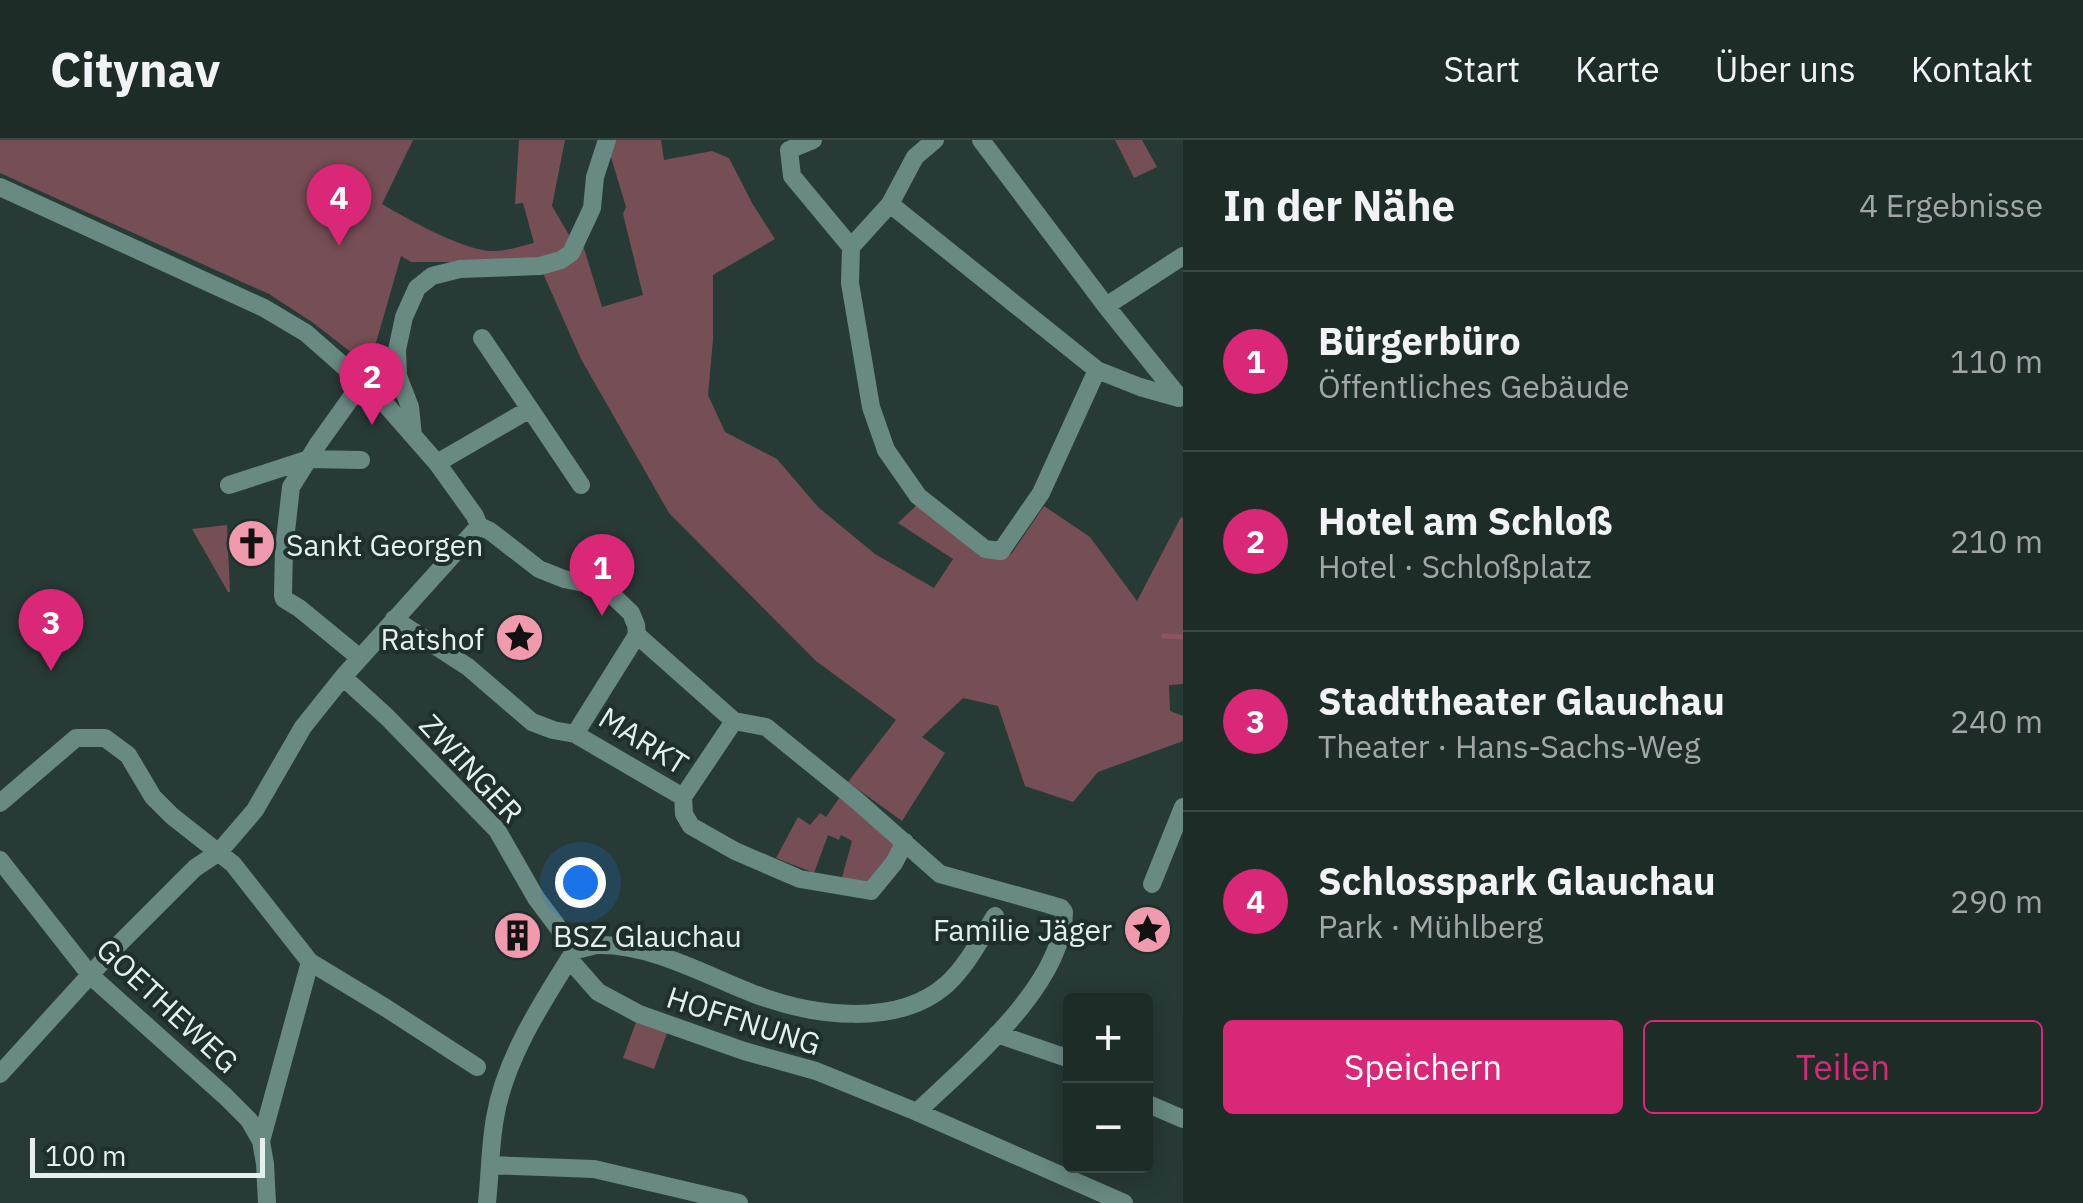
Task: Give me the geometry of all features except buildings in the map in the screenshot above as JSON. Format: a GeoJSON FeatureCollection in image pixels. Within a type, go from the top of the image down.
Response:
{"type":"FeatureCollection","features":[{"type":"Feature","properties":{"kind":"street"},"geometry":{"type":"LineString","coordinates":[[414,436],[410,407],[398,376],[397,350],[404,317],[417,288],[432,276],[460,268],[540,266],[571,253],[592,208],[595,177],[607,140]]}},
{"type":"Feature","properties":{"kind":"street"},"geometry":{"type":"LineString","coordinates":[[812,140],[781,145],[792,176],[851,247]]}},
{"type":"Feature","properties":{"kind":"street"},"geometry":{"type":"LineString","coordinates":[[935,140],[915,157],[890,204],[851,247],[850,283],[871,407],[886,450],[918,496],[985,549],[1000,552],[1041,493],[1097,370]]}},
{"type":"Feature","properties":{"kind":"street"},"geometry":{"type":"LineString","coordinates":[[981,140],[1181,399]]}},
{"type":"Feature","properties":{"kind":"street"},"geometry":{"type":"LineString","coordinates":[[0,187],[264,308],[306,334],[364,382],[414,436],[479,526],[490,530],[540,569],[564,579],[604,587],[631,613],[637,635],[734,720],[766,726],[940,874],[1061,908],[1063,927],[1053,955],[1021,1008],[916,1112]]}},
{"type":"Feature","properties":{"kind":"street"},"geometry":{"type":"LineString","coordinates":[[890,204],[1097,370],[1181,399]]}},
{"type":"Feature","properties":{"kind":"street"},"geometry":{"type":"LineString","coordinates":[[1106,306],[1182,256]]}},
{"type":"Feature","properties":{"kind":"street"},"geometry":{"type":"LineString","coordinates":[[482,338],[581,485]]}},
{"type":"Feature","properties":{"kind":"street"},"geometry":{"type":"LineString","coordinates":[[357,656],[284,600],[283,595],[291,487],[364,382]]}},
{"type":"Feature","properties":{"kind":"street"},"geometry":{"type":"LineString","coordinates":[[437,463],[530,408]]}},
{"type":"Feature","properties":{"kind":"street"},"geometry":{"type":"LineString","coordinates":[[228,485],[309,459],[360,460]]}},
{"type":"Feature","properties":{"kind":"street"},"geometry":{"type":"LineString","coordinates":[[0,1074],[111,952],[196,868],[218,852],[255,810],[303,727],[357,656],[479,526]]}},
{"type":"Feature","properties":{"kind":"street"},"geometry":{"type":"LineString","coordinates":[[394,619],[468,667],[532,722],[575,734]]}},
{"type":"Feature","properties":{"kind":"street","name":"MARKT"},"geometry":{"type":"LineString","coordinates":[[637,635],[575,734],[683,797]]}},
{"type":"Feature","properties":{"kind":"street","name":"ZWINGER"},"geometry":{"type":"LineString","coordinates":[[343,678],[497,830],[572,954]]}},
{"type":"Feature","properties":{"kind":"street"},"geometry":{"type":"LineString","coordinates":[[734,720],[683,797],[684,814],[691,826],[735,851],[800,879],[871,891],[906,842]]}},
{"type":"Feature","properties":{"kind":"street"},"geometry":{"type":"LineString","coordinates":[[0,803],[76,738],[104,738],[128,756],[153,797],[172,816],[233,864],[310,962],[478,1067]]}},
{"type":"Feature","properties":{"kind":"street"},"geometry":{"type":"LineString","coordinates":[[1152,884],[1183,807]]}},
{"type":"Feature","properties":{"kind":"street","name":"GOETHEWEG"},"geometry":{"type":"LineString","coordinates":[[0,860],[91,976],[225,1096],[249,1120],[261,1141]]}},
{"type":"Feature","properties":{"kind":"street"},"geometry":{"type":"LineString","coordinates":[[487,1203],[495,1117],[502,1092],[519,1050],[572,954],[597,945],[653,954],[761,996],[810,1008],[863,1014],[912,1006],[932,996],[950,982],[995,916]]}},
{"type":"Feature","properties":{"kind":"street","name":"HOFFNUNG"},"geometry":{"type":"LineString","coordinates":[[572,954],[598,992],[639,1014],[744,1051],[816,1071],[1124,1203]]}},
{"type":"Feature","properties":{"kind":"street"},"geometry":{"type":"LineString","coordinates":[[267,1203],[261,1141],[310,962]]}},
{"type":"Feature","properties":{"kind":"street"},"geometry":{"type":"LineString","coordinates":[[997,1034],[1063,1057]]}},
{"type":"Feature","properties":{"kind":"street"},"geometry":{"type":"LineString","coordinates":[[1153,1106],[1183,1119]]}},
{"type":"Feature","properties":{"kind":"street"},"geometry":{"type":"LineString","coordinates":[[491,1165],[594,1169],[739,1203]]}},
{"type":"Feature","properties":{"kind":"shaded area"},"geometry":{"type":"Polygon","coordinates":[[[0,140],[413,140],[382,204],[453,241],[494,251],[534,243],[523,203],[515,204],[519,140],[565,140],[552,206],[572,240],[583,245],[602,307],[643,295],[623,214],[626,207],[607,144],[612,140],[661,140],[664,160],[712,151],[729,158],[775,239],[713,275],[708,395],[725,432],[777,459],[818,507],[875,554],[934,588],[953,559],[898,523],[918,504],[979,556],[1004,558],[1012,553],[1044,506],[1090,537],[1137,601],[1183,518],[1183,684],[1169,685],[1170,711],[1183,716],[1183,741],[1098,772],[1073,802],[1025,786],[998,706],[963,698],[922,737],[945,753],[902,821],[848,782],[896,720],[816,661],[669,513],[581,359],[538,262],[411,262],[401,256],[371,360],[365,363],[269,294],[0,173],[0,140]]]}},
{"type":"Feature","properties":{"kind":"shaded area"},"geometry":{"type":"Polygon","coordinates":[[[1115,140],[1142,140],[1157,167],[1134,178],[1115,140]]]}},
{"type":"Feature","properties":{"kind":"shaded area"},"geometry":{"type":"Polygon","coordinates":[[[227,525],[230,592],[192,529],[227,525]]]}},
{"type":"Feature","properties":{"kind":"shaded area"},"geometry":{"type":"Polygon","coordinates":[[[842,794],[897,841],[872,884],[841,881],[852,841],[841,835],[839,840],[828,835],[814,873],[776,858],[798,817],[810,825],[820,813],[826,817],[842,794]]]}},
{"type":"Feature","properties":{"kind":"shaded area"},"geometry":{"type":"Polygon","coordinates":[[[639,1014],[670,1025],[654,1069],[623,1058],[639,1014]]]}},
{"type":"Feature","properties":{"kind":"waterway"},"geometry":{"type":"LineString","coordinates":[[1163,636],[1183,637]]}},
{"type":"Feature","properties":{"kind":"place","name":"Schlosspark Glauchau"},"geometry":{"type":"Point","coordinates":[339,246]}},
{"type":"Feature","properties":{"kind":"place","name":"Hotel am Schloß"},"geometry":{"type":"Point","coordinates":[372,425]}},
{"type":"Feature","properties":{"kind":"place","name":"Sankt Georgen"},"geometry":{"type":"Point","coordinates":[251,544]}},
{"type":"Feature","properties":{"kind":"place","name":"Bürgerbüro"},"geometry":{"type":"Point","coordinates":[602,616]}},
{"type":"Feature","properties":{"kind":"place","name":"Ratshof"},"geometry":{"type":"Point","coordinates":[519,638]}},
{"type":"Feature","properties":{"kind":"place","name":"Stadttheater Glauchau"},"geometry":{"type":"Point","coordinates":[51,671]}},
{"type":"Feature","properties":{"kind":"place","name":"Familie Jäger"},"geometry":{"type":"Point","coordinates":[1147,929]}},
{"type":"Feature","properties":{"kind":"place","name":"BSZ Glauchau"},"geometry":{"type":"Point","coordinates":[518,935]}}]}
